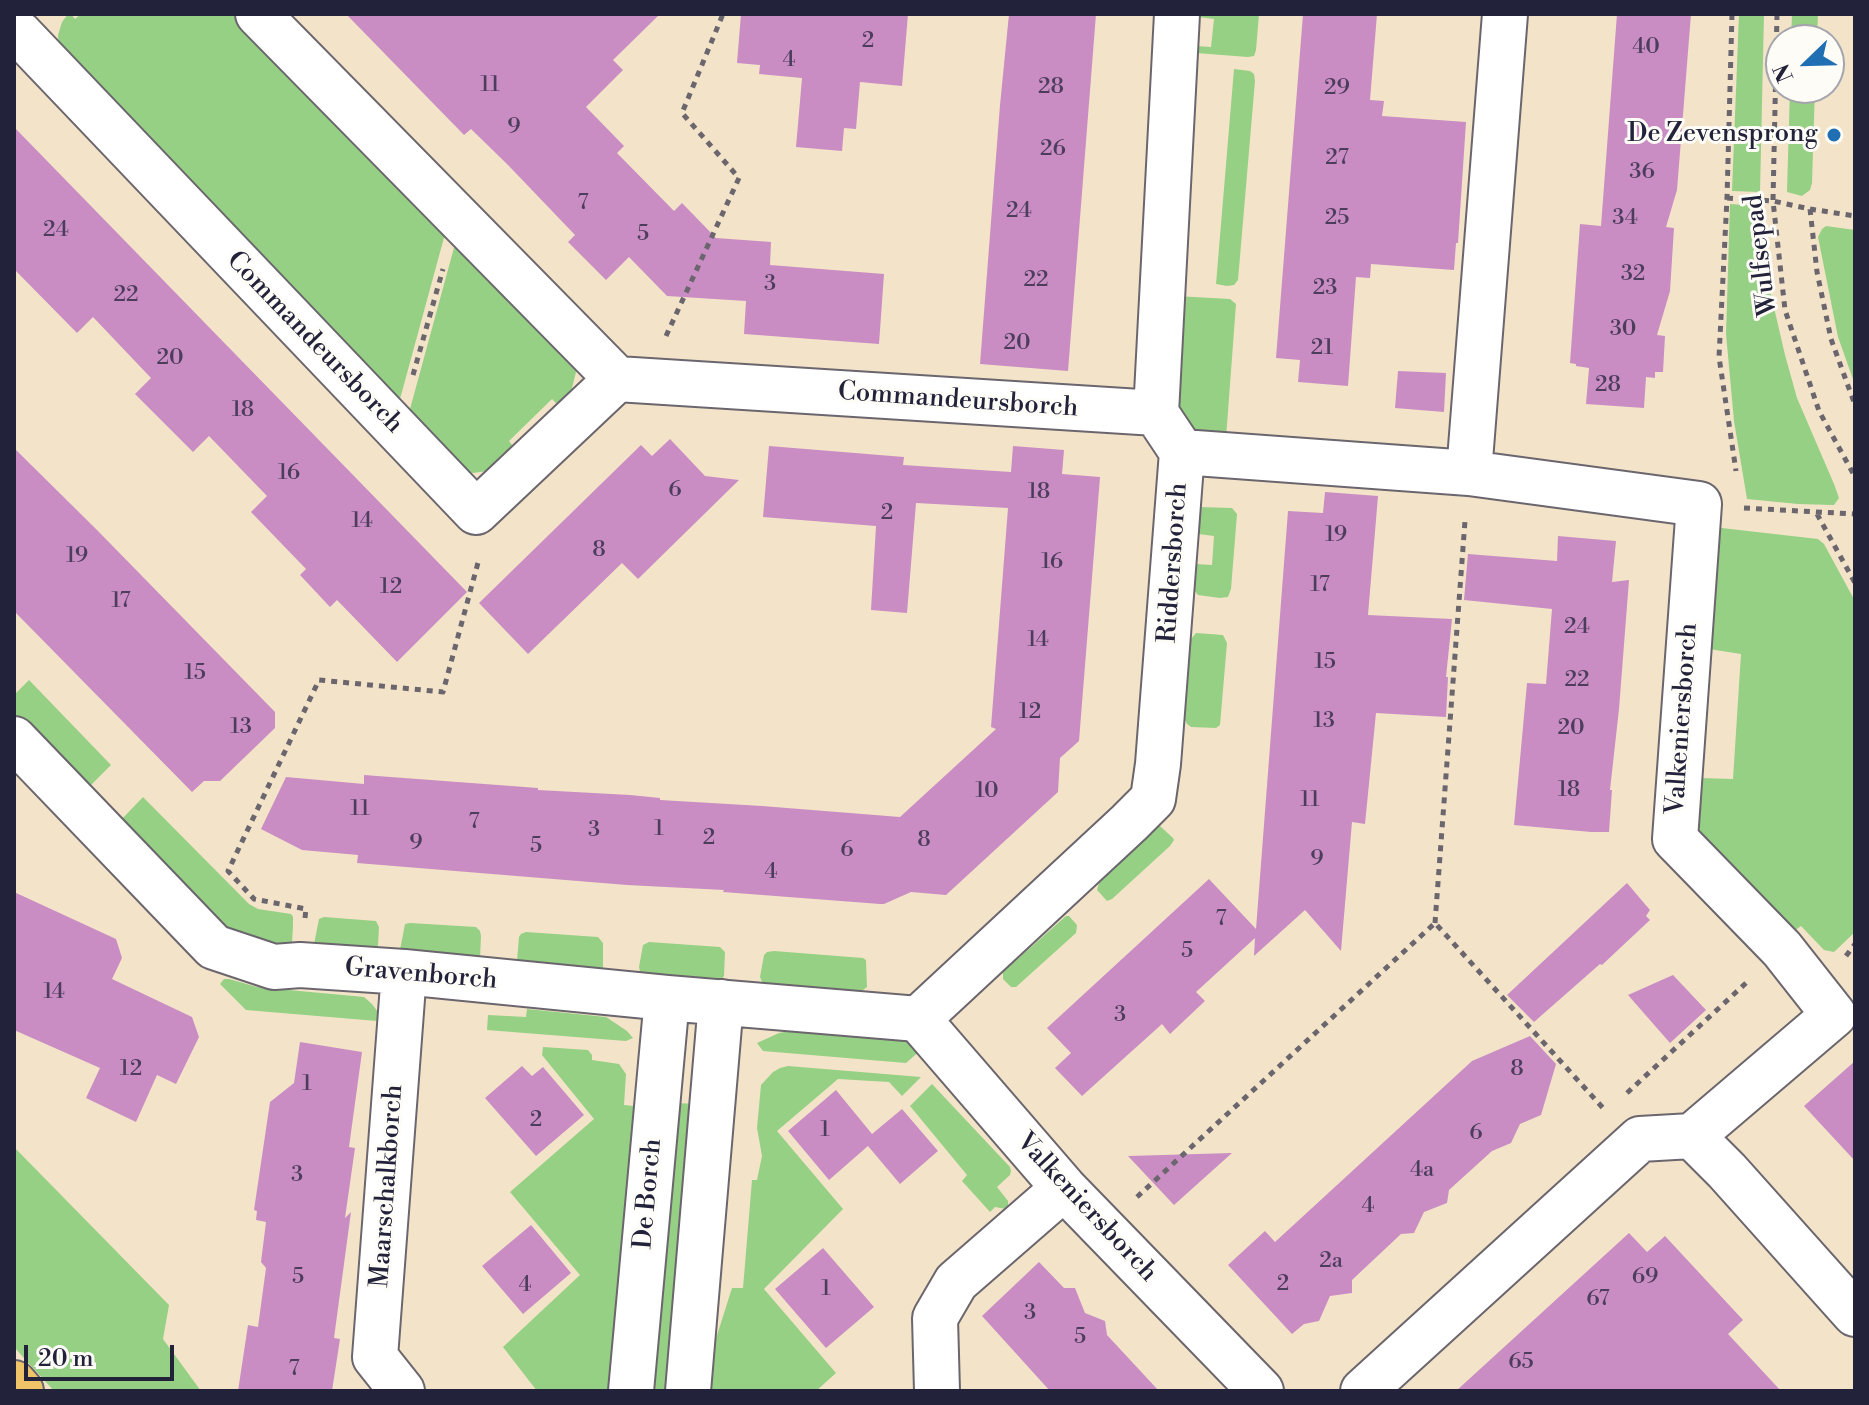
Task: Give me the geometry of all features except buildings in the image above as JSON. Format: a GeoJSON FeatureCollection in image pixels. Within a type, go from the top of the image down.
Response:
{"type":"FeatureCollection","features":[{"type":"Feature","properties":{"kind":"main road"},"geometry":{"type":"LineString","coordinates":[[14,1383],[21,1391]]}},
{"type":"Feature","properties":{"kind":"street"},"geometry":{"type":"LineString","coordinates":[[258,14],[457,216],[631,380],[476,512]]}},
{"type":"Feature","properties":{"kind":"street"},"geometry":{"type":"LineString","coordinates":[[1156,413],[1177,14]]}},
{"type":"Feature","properties":{"kind":"street"},"geometry":{"type":"LineString","coordinates":[[1469,473],[1505,14]]}},
{"type":"Feature","properties":{"kind":"street","name":"Commandeursborch"},"geometry":{"type":"LineString","coordinates":[[24,28],[476,512]]}},
{"type":"Feature","properties":{"kind":"street","name":"Commandeursborch"},"geometry":{"type":"LineString","coordinates":[[631,380],[1156,413]]}},
{"type":"Feature","properties":{"kind":"street","name":"Riddersborch"},"geometry":{"type":"LineString","coordinates":[[918,1019],[1153,799],[1182,452],[1156,413]]}},
{"type":"Feature","properties":{"kind":"street","name":"Valkeniersborch"},"geometry":{"type":"LineString","coordinates":[[1182,452],[1469,473],[1699,504],[1675,839],[1782,949],[1834,1015],[1692,1136]]}},
{"type":"Feature","properties":{"kind":"street","name":"Gravenborch"},"geometry":{"type":"LineString","coordinates":[[14,739],[214,947],[274,967],[300,965],[404,972],[918,1019]]}},
{"type":"Feature","properties":{"kind":"street","name":"Maarschalkborch"},"geometry":{"type":"LineString","coordinates":[[402,1391],[375,1357],[404,972]]}},
{"type":"Feature","properties":{"kind":"street","name":"De Borch"},"geometry":{"type":"LineString","coordinates":[[631,1391],[667,998]]}},
{"type":"Feature","properties":{"kind":"street"},"geometry":{"type":"LineString","coordinates":[[688,1391],[721,1002]]}},
{"type":"Feature","properties":{"kind":"street","name":"Valkeniersborch"},"geometry":{"type":"LineString","coordinates":[[918,1019],[1064,1188],[1261,1391]]}},
{"type":"Feature","properties":{"kind":"street"},"geometry":{"type":"LineString","coordinates":[[1363,1391],[1640,1139],[1692,1136],[1855,1314]]}},
{"type":"Feature","properties":{"kind":"street"},"geometry":{"type":"LineString","coordinates":[[937,1391],[935,1318],[956,1282],[1064,1188]]}},
{"type":"Feature","properties":{"kind":"path"},"geometry":{"type":"LineString","coordinates":[[631,380],[739,178],[682,113],[723,14]]}},
{"type":"Feature","properties":{"kind":"path"},"geometry":{"type":"LineString","coordinates":[[1732,14],[1719,357],[1737,478]]}},
{"type":"Feature","properties":{"kind":"path","name":"Wulfsepad"},"geometry":{"type":"LineString","coordinates":[[1777,14],[1773,201],[1785,310],[1819,411],[1855,477]]}},
{"type":"Feature","properties":{"kind":"path"},"geometry":{"type":"LineString","coordinates":[[1727,198],[1773,201],[1855,216]]}},
{"type":"Feature","properties":{"kind":"path"},"geometry":{"type":"LineString","coordinates":[[1810,209],[1817,272],[1831,339],[1855,405]]}},
{"type":"Feature","properties":{"kind":"path"},"geometry":{"type":"LineString","coordinates":[[398,430],[457,216]]}},
{"type":"Feature","properties":{"kind":"path"},"geometry":{"type":"LineString","coordinates":[[1103,1228],[1435,923],[1469,473]]}},
{"type":"Feature","properties":{"kind":"path"},"geometry":{"type":"LineString","coordinates":[[1741,508],[1855,514]]}},
{"type":"Feature","properties":{"kind":"path"},"geometry":{"type":"LineString","coordinates":[[300,965],[306,909],[254,899],[228,871],[319,680],[443,692],[485,537],[476,512]]}},
{"type":"Feature","properties":{"kind":"path"},"geometry":{"type":"LineString","coordinates":[[1817,513],[1855,583]]}},
{"type":"Feature","properties":{"kind":"path"},"geometry":{"type":"LineString","coordinates":[[1435,923],[1606,1112]]}},
{"type":"Feature","properties":{"kind":"green space"},"geometry":{"type":"Polygon","coordinates":[[[68,14],[75,19],[81,14],[243,14],[448,223],[397,410],[59,52],[58,35],[68,14]]]}},
{"type":"Feature","properties":{"kind":"green space"},"geometry":{"type":"Polygon","coordinates":[[[1199,14],[1259,14],[1254,56],[1196,53],[1196,46],[1211,47],[1214,19],[1199,17],[1199,14]]]}},
{"type":"Feature","properties":{"kind":"green space"},"geometry":{"type":"Polygon","coordinates":[[[1739,14],[1764,14],[1760,192],[1732,191],[1739,14]]]}},
{"type":"Feature","properties":{"kind":"green space"},"geometry":{"type":"Polygon","coordinates":[[[1792,14],[1818,14],[1818,24],[1792,24],[1792,14]]]}},
{"type":"Feature","properties":{"kind":"green space"},"geometry":{"type":"Polygon","coordinates":[[[1234,69],[1250,71],[1255,81],[1238,280],[1234,285],[1227,286],[1216,284],[1234,69]]]}},
{"type":"Feature","properties":{"kind":"green space"},"geometry":{"type":"Polygon","coordinates":[[[1790,104],[1814,104],[1810,190],[1802,196],[1787,192],[1790,104]]]}},
{"type":"Feature","properties":{"kind":"green space"},"geometry":{"type":"Polygon","coordinates":[[[1730,204],[1761,206],[1769,286],[1785,355],[1797,398],[1839,498],[1834,505],[1747,499],[1734,421],[1726,334],[1730,204]]]}},
{"type":"Feature","properties":{"kind":"green space"},"geometry":{"type":"Polygon","coordinates":[[[1826,226],[1855,230],[1855,385],[1838,337],[1818,237],[1826,226]]]}},
{"type":"Feature","properties":{"kind":"green space"},"geometry":{"type":"Polygon","coordinates":[[[458,233],[571,357],[576,372],[571,392],[559,406],[552,399],[509,441],[515,449],[488,471],[473,473],[463,471],[407,420],[458,233]]]}},
{"type":"Feature","properties":{"kind":"green space"},"geometry":{"type":"Polygon","coordinates":[[[1176,296],[1230,299],[1236,304],[1226,438],[1201,436],[1185,424],[1179,408],[1173,389],[1176,296]]]}},
{"type":"Feature","properties":{"kind":"green space"},"geometry":{"type":"Polygon","coordinates":[[[1199,507],[1232,508],[1237,514],[1228,597],[1198,595],[1194,590],[1196,564],[1212,565],[1214,536],[1198,534],[1199,507]]]}},
{"type":"Feature","properties":{"kind":"green space"},"geometry":{"type":"Polygon","coordinates":[[[1713,527],[1818,539],[1824,544],[1855,601],[1855,932],[1834,952],[1824,950],[1801,926],[1790,934],[1695,830],[1700,778],[1733,779],[1741,654],[1709,649],[1713,527]]]}},
{"type":"Feature","properties":{"kind":"green space"},"geometry":{"type":"Polygon","coordinates":[[[1196,633],[1223,635],[1227,643],[1220,725],[1216,728],[1191,727],[1185,720],[1191,639],[1196,633]]]}},
{"type":"Feature","properties":{"kind":"green space"},"geometry":{"type":"Polygon","coordinates":[[[29,680],[111,765],[91,785],[86,787],[14,718],[14,695],[29,680]]]}},
{"type":"Feature","properties":{"kind":"green space"},"geometry":{"type":"Polygon","coordinates":[[[143,797],[249,904],[258,909],[291,914],[292,943],[289,946],[285,948],[228,932],[120,821],[143,797]]]}},
{"type":"Feature","properties":{"kind":"green space"},"geometry":{"type":"Polygon","coordinates":[[[1160,826],[1174,840],[1170,846],[1107,901],[1097,890],[1099,883],[1155,827],[1160,826]]]}},
{"type":"Feature","properties":{"kind":"green space"},"geometry":{"type":"Polygon","coordinates":[[[1066,916],[1077,925],[1076,933],[1016,987],[1011,987],[1003,979],[1003,972],[1066,916]]]}},
{"type":"Feature","properties":{"kind":"green space"},"geometry":{"type":"Polygon","coordinates":[[[319,919],[376,921],[379,927],[375,953],[314,944],[319,919]]]}},
{"type":"Feature","properties":{"kind":"green space"},"geometry":{"type":"Polygon","coordinates":[[[405,924],[476,927],[481,936],[480,959],[400,950],[405,924]]]}},
{"type":"Feature","properties":{"kind":"green space"},"geometry":{"type":"Polygon","coordinates":[[[526,932],[598,937],[603,943],[603,967],[600,970],[517,961],[519,937],[526,932]]]}},
{"type":"Feature","properties":{"kind":"green space"},"geometry":{"type":"Polygon","coordinates":[[[649,942],[720,947],[725,952],[724,976],[721,981],[644,976],[639,967],[643,945],[649,942]]]}},
{"type":"Feature","properties":{"kind":"green space"},"geometry":{"type":"Polygon","coordinates":[[[774,951],[863,958],[866,960],[867,987],[859,993],[763,984],[760,977],[764,955],[774,951]]]}},
{"type":"Feature","properties":{"kind":"green space"},"geometry":{"type":"Polygon","coordinates":[[[224,979],[257,987],[364,997],[378,1012],[377,1021],[246,1010],[220,984],[224,979]]]}},
{"type":"Feature","properties":{"kind":"green space"},"geometry":{"type":"Polygon","coordinates":[[[527,1009],[606,1017],[633,1038],[626,1041],[487,1030],[488,1015],[526,1017],[527,1009]]]}},
{"type":"Feature","properties":{"kind":"green space"},"geometry":{"type":"Polygon","coordinates":[[[794,1030],[908,1039],[922,1049],[906,1063],[763,1051],[757,1043],[794,1030]]]}},
{"type":"Feature","properties":{"kind":"green space"},"geometry":{"type":"Polygon","coordinates":[[[543,1047],[588,1050],[592,1060],[619,1064],[626,1074],[624,1105],[634,1106],[613,1359],[622,1391],[537,1391],[503,1347],[580,1275],[510,1192],[594,1119],[542,1055],[543,1047]]]}},
{"type":"Feature","properties":{"kind":"green space"},"geometry":{"type":"Polygon","coordinates":[[[788,1066],[921,1077],[902,1096],[889,1082],[838,1079],[777,1131],[843,1209],[764,1289],[836,1373],[816,1391],[705,1391],[706,1370],[732,1288],[743,1288],[752,1180],[757,1180],[762,1156],[757,1128],[761,1085],[773,1072],[788,1066]]]}},
{"type":"Feature","properties":{"kind":"green space"},"geometry":{"type":"Polygon","coordinates":[[[932,1084],[1010,1167],[1010,1175],[997,1187],[1008,1201],[1006,1209],[995,1207],[990,1212],[962,1181],[967,1175],[910,1106],[932,1084]]]}},
{"type":"Feature","properties":{"kind":"green space"},"geometry":{"type":"Polygon","coordinates":[[[673,1103],[700,1104],[678,1391],[650,1391],[673,1103]]]}},
{"type":"Feature","properties":{"kind":"green space"},"geometry":{"type":"Polygon","coordinates":[[[14,1147],[169,1305],[163,1339],[201,1391],[54,1391],[14,1347],[14,1147]]]}},
{"type":"Feature","properties":{"kind":"place","name":"De Zevensprong"},"geometry":{"type":"Point","coordinates":[1834,135]}}]}
